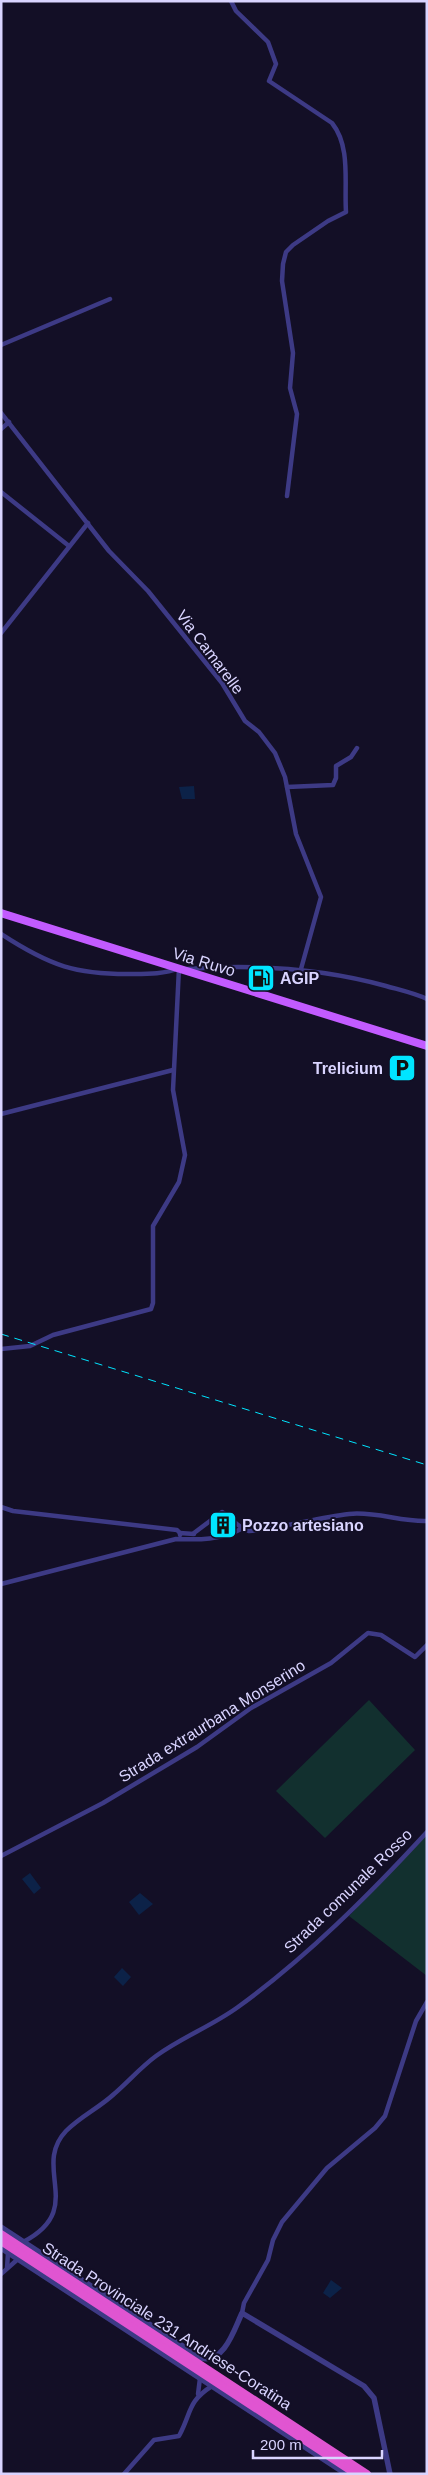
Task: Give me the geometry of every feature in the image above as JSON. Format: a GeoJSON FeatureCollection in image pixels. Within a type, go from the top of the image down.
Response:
{"type":"FeatureCollection","features":[{"type":"Feature","properties":{"kind":"highway","name":"Strada Provinciale 231 Andriese-Coratina"},"geometry":{"type":"LineString","coordinates":[[1,2234],[367,2474]]}},
{"type":"Feature","properties":{"kind":"highway","name":"Strada Provinciale 231 Andriese-Coratina"},"geometry":{"type":"LineString","coordinates":[[1,2241],[356,2474]]}},
{"type":"Feature","properties":{"kind":"main road","name":"Via Ruvo"},"geometry":{"type":"LineString","coordinates":[[1,913],[427,1046]]}},
{"type":"Feature","properties":{"kind":"street"},"geometry":{"type":"LineString","coordinates":[[231,1],[236,11],[268,42],[276,64],[269,81],[332,123],[339,132],[344,150],[346,212],[328,221],[293,245],[286,252],[283,264],[282,282],[293,353],[290,388],[297,414],[287,496]]}},
{"type":"Feature","properties":{"kind":"street"},"geometry":{"type":"LineString","coordinates":[[1,345],[110,300]]}},
{"type":"Feature","properties":{"kind":"street","name":"Via Camarelle"},"geometry":{"type":"LineString","coordinates":[[1,413],[118,561],[148,591],[222,683],[245,721],[267,741],[275,753],[288,787],[296,834],[321,898],[301,969]]}},
{"type":"Feature","properties":{"kind":"street"},"geometry":{"type":"LineString","coordinates":[[1,429],[9,422]]}},
{"type":"Feature","properties":{"kind":"street"},"geometry":{"type":"LineString","coordinates":[[1,492],[69,546]]}},
{"type":"Feature","properties":{"kind":"street"},"geometry":{"type":"LineString","coordinates":[[1,633],[88,523]]}},
{"type":"Feature","properties":{"kind":"street"},"geometry":{"type":"LineString","coordinates":[[288,787],[333,785],[336,778],[336,766],[351,757],[357,748]]}},
{"type":"Feature","properties":{"kind":"street"},"geometry":{"type":"LineString","coordinates":[[1,934],[42,959],[90,974],[147,974],[181,969],[236,965],[301,969],[363,980],[427,999]]}},
{"type":"Feature","properties":{"kind":"street"},"geometry":{"type":"LineString","coordinates":[[1,1349],[30,1346],[52,1336],[151,1309],[153,1303],[153,1226],[179,1182],[185,1155],[174,1098],[173,1070],[181,969]]}},
{"type":"Feature","properties":{"kind":"street"},"geometry":{"type":"LineString","coordinates":[[1,1114],[173,1070]]}},
{"type":"Feature","properties":{"kind":"street"},"geometry":{"type":"LineString","coordinates":[[1,1507],[13,1511],[177,1530],[180,1533],[194,1533],[215,1515],[222,1512],[229,1516],[241,1529],[249,1531],[349,1514],[376,1515],[412,1522],[427,1521]]}},
{"type":"Feature","properties":{"kind":"street"},"geometry":{"type":"LineString","coordinates":[[1,1584],[181,1539],[221,1538],[241,1529]]}},
{"type":"Feature","properties":{"kind":"street"},"geometry":{"type":"LineString","coordinates":[[180,1533],[181,1539]]}},
{"type":"Feature","properties":{"kind":"street"},"geometry":{"type":"LineString","coordinates":[[194,1533],[194,1540]]}},
{"type":"Feature","properties":{"kind":"street","name":"Strada extraurbana Monserino"},"geometry":{"type":"LineString","coordinates":[[1,1856],[103,1803],[197,1747],[252,1708],[330,1663],[368,1633],[381,1635],[410,1656],[415,1657],[427,1644]]}},
{"type":"Feature","properties":{"kind":"street","name":"Strada comunale Rosso"},"geometry":{"type":"LineString","coordinates":[[23,2242],[36,2235],[50,2219],[56,2206],[57,2195],[52,2158],[66,2131],[113,2095],[156,2055],[213,2024],[239,2007],[318,1943],[427,1832]]}},
{"type":"Feature","properties":{"kind":"street"},"geometry":{"type":"LineString","coordinates":[[1,2227],[201,2358],[212,2359],[221,2353],[242,2313],[244,2303],[268,2260],[273,2240],[282,2222],[327,2168],[375,2128],[385,2116],[416,2021],[427,2002]]}},
{"type":"Feature","properties":{"kind":"street","name":"Strada comunale Rosso"},"geometry":{"type":"LineString","coordinates":[[33,2248],[36,2235]]}},
{"type":"Feature","properties":{"kind":"street"},"geometry":{"type":"LineString","coordinates":[[1,2248],[346,2474]]}},
{"type":"Feature","properties":{"kind":"street"},"geometry":{"type":"LineString","coordinates":[[7,2268],[8,2253]]}},
{"type":"Feature","properties":{"kind":"street"},"geometry":{"type":"LineString","coordinates":[[1,2274],[18,2259]]}},
{"type":"Feature","properties":{"kind":"street"},"geometry":{"type":"LineString","coordinates":[[242,2313],[371,2392],[374,2398],[390,2474]]}},
{"type":"Feature","properties":{"kind":"street"},"geometry":{"type":"LineString","coordinates":[[124,2474],[154,2440],[180,2436],[189,2410],[198,2395],[200,2378]]}},
{"type":"Feature","properties":{"kind":"street"},"geometry":{"type":"LineString","coordinates":[[198,2395],[212,2386]]}},
{"type":"Feature","properties":{"kind":"green space"},"geometry":{"type":"Polygon","coordinates":[[[369,1700],[415,1750],[325,1838],[276,1791],[369,1700]]]}},
{"type":"Feature","properties":{"kind":"green space"},"geometry":{"type":"Polygon","coordinates":[[[427,1835],[427,1976],[349,1916],[427,1835]]]}},
{"type":"Feature","properties":{"kind":"water"},"geometry":{"type":"Polygon","coordinates":[[[194,786],[195,799],[182,799],[179,787],[194,786]]]}},
{"type":"Feature","properties":{"kind":"water"},"geometry":{"type":"Polygon","coordinates":[[[30,1873],[41,1888],[34,1894],[22,1879],[30,1873]]]}},
{"type":"Feature","properties":{"kind":"water"},"geometry":{"type":"Polygon","coordinates":[[[140,1893],[153,1904],[139,1915],[129,1902],[140,1893]]]}},
{"type":"Feature","properties":{"kind":"water"},"geometry":{"type":"Polygon","coordinates":[[[122,1968],[131,1977],[123,1986],[114,1977],[122,1968]]]}},
{"type":"Feature","properties":{"kind":"water"},"geometry":{"type":"Polygon","coordinates":[[[331,2280],[342,2288],[330,2298],[323,2293],[331,2280]]]}},
{"type":"Feature","properties":{"kind":"railway"},"geometry":{"type":"LineString","coordinates":[[1,1334],[427,1465]]}},
{"type":"Feature","properties":{"kind":"place","name":"AGIP"},"geometry":{"type":"Point","coordinates":[261,978]}},
{"type":"Feature","properties":{"kind":"place","name":"Trelicium"},"geometry":{"type":"Point","coordinates":[402,1068]}},
{"type":"Feature","properties":{"kind":"place","name":"Pozzo artesiano"},"geometry":{"type":"Point","coordinates":[223,1525]}}]}
